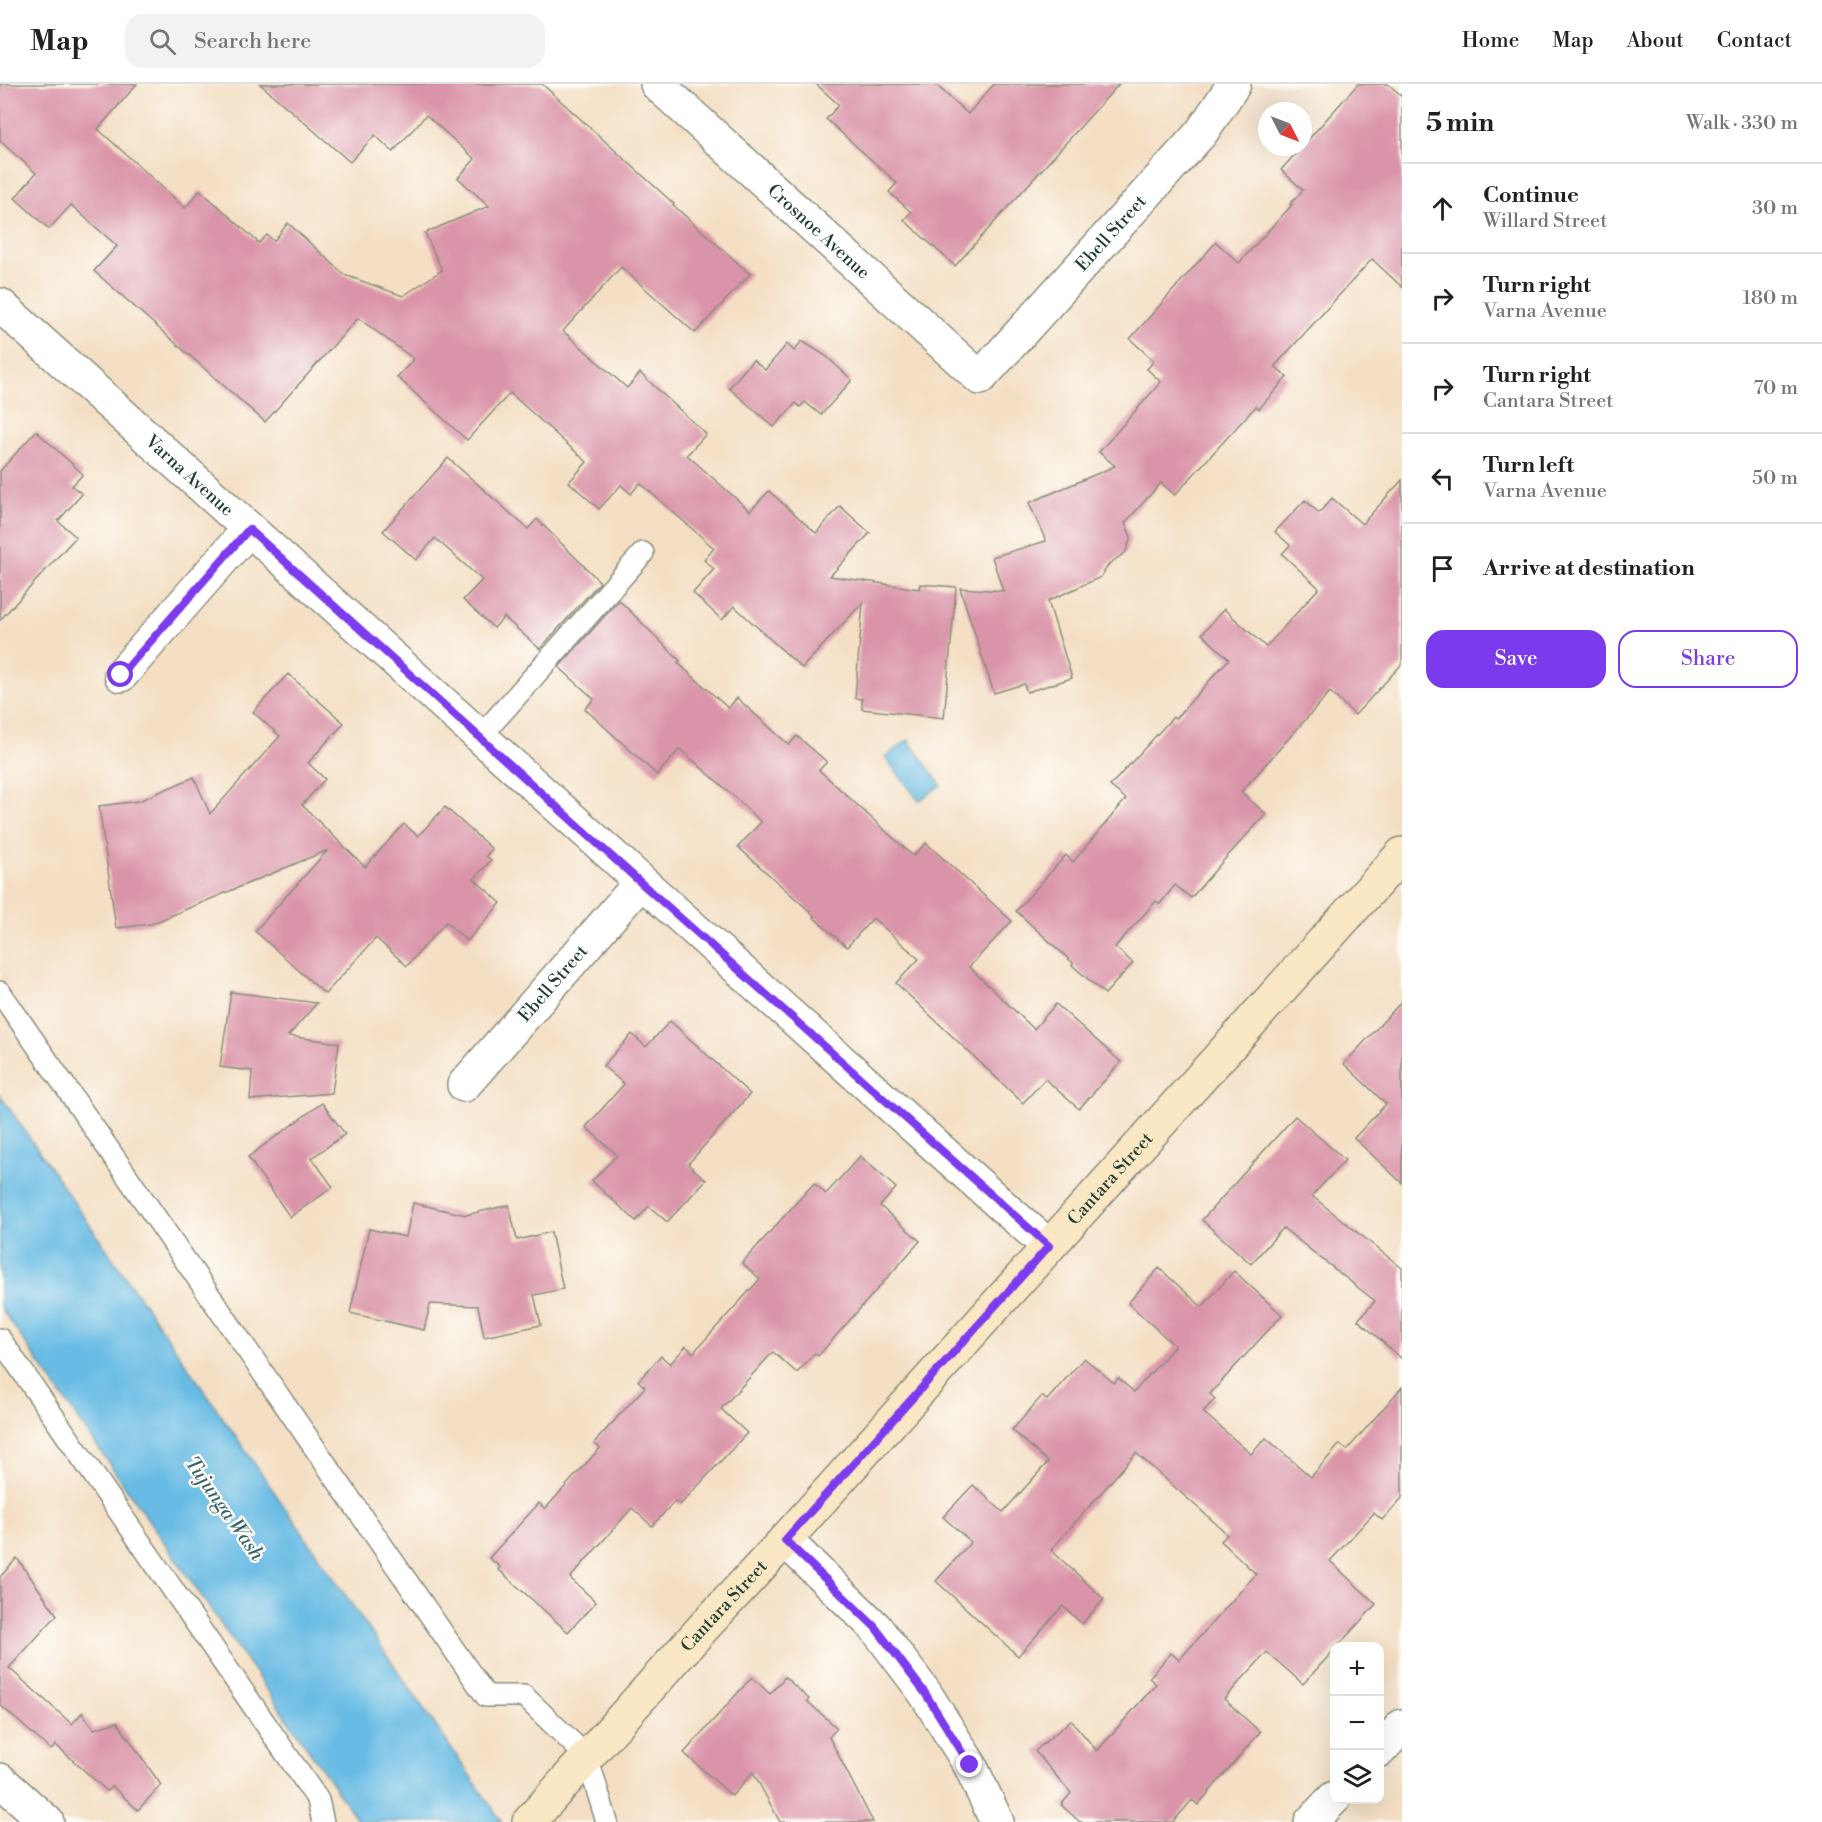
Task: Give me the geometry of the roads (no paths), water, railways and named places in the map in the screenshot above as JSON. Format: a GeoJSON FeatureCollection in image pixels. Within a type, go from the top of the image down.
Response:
{"type":"FeatureCollection","features":[{"type":"Feature","properties":{"kind":"street","name":"Crosnoe Avenue"},"geometry":{"type":"LineString","coordinates":[[657,84],[980,378]]}},
{"type":"Feature","properties":{"kind":"street","name":"Ebell Street"},"geometry":{"type":"LineString","coordinates":[[980,378],[1201,133],[1234,84]]}},
{"type":"Feature","properties":{"kind":"street","name":"Varna Avenue"},"geometry":{"type":"LineString","coordinates":[[0,305],[640,882],[1049,1246]]}},
{"type":"Feature","properties":{"kind":"street"},"geometry":{"type":"LineString","coordinates":[[121,675],[249,529]]}},
{"type":"Feature","properties":{"kind":"street","name":"Cantara Street"},"geometry":{"type":"LineString","coordinates":[[536,1814],[1402,854]]}},
{"type":"Feature","properties":{"kind":"street","name":"Ebell Street"},"geometry":{"type":"LineString","coordinates":[[464,1085],[640,882]]}},
{"type":"Feature","properties":{"kind":"street"},"geometry":{"type":"LineString","coordinates":[[785,1540],[875,1627],[925,1693],[970,1765],[997,1822]]}},
{"type":"Feature","properties":{"kind":"street"},"geometry":{"type":"LineString","coordinates":[[1384,1746],[1402,1726]]}},
{"type":"Feature","properties":{"kind":"street"},"geometry":{"type":"LineString","coordinates":[[0,1780],[47,1822]]}},
{"type":"Feature","properties":{"kind":"street"},"geometry":{"type":"LineString","coordinates":[[1311,1822],[1330,1803]]}},
{"type":"Feature","properties":{"kind":"lane"},"geometry":{"type":"LineString","coordinates":[[480,737],[643,553]]}},
{"type":"Feature","properties":{"kind":"lane"},"geometry":{"type":"LineString","coordinates":[[0,992],[486,1696],[524,1696],[587,1757],[608,1822]]}},
{"type":"Feature","properties":{"kind":"lane"},"geometry":{"type":"LineString","coordinates":[[0,1339],[318,1800],[323,1822]]}},
{"type":"Feature","properties":{"kind":"water"},"geometry":{"type":"Polygon","coordinates":[[[908,740],[941,785],[919,801],[885,757],[908,740]]]}},
{"type":"Feature","properties":{"kind":"water","name":"Tujunga Wash"},"geometry":{"type":"Polygon","coordinates":[[[0,1095],[502,1822],[359,1822],[0,1307],[0,1095]]]}}]}
